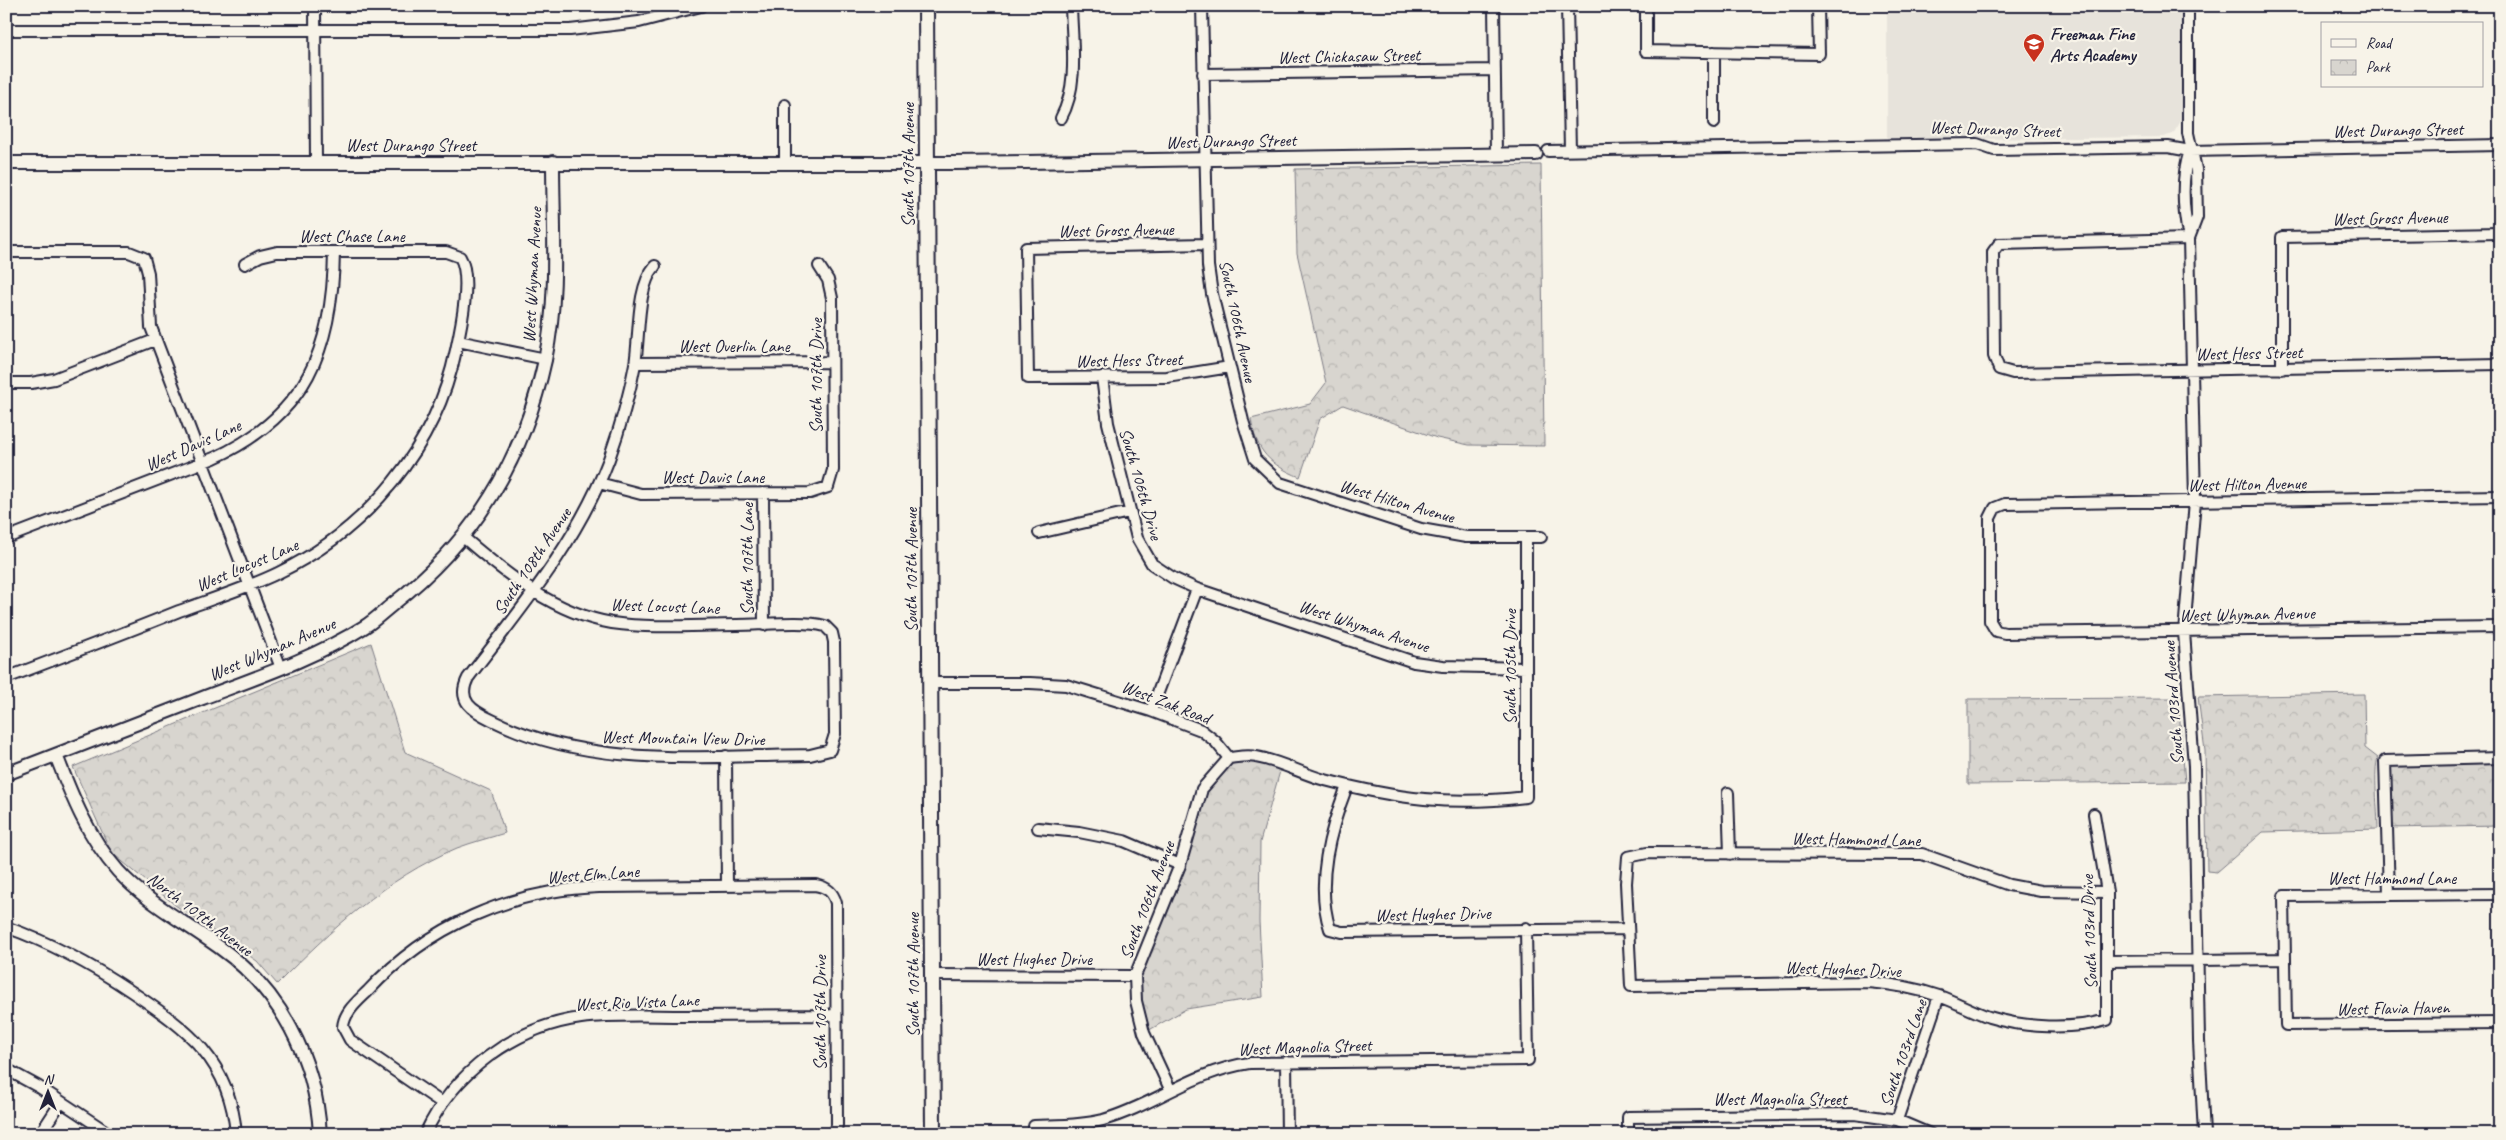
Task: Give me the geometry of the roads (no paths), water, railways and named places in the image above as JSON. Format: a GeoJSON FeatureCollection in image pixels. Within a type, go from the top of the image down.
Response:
{"type":"FeatureCollection","features":[{"type":"Feature","properties":{"kind":"main road","name":"South 107th Avenue"},"geometry":{"type":"LineString","coordinates":[[926,6],[933,1134]]}},
{"type":"Feature","properties":{"kind":"street"},"geometry":{"type":"LineString","coordinates":[[315,6],[316,162]]}},
{"type":"Feature","properties":{"kind":"street"},"geometry":{"type":"LineString","coordinates":[[6,30],[315,31],[586,29],[639,22],[701,6]]}},
{"type":"Feature","properties":{"kind":"street"},"geometry":{"type":"LineString","coordinates":[[1040,6],[1067,6]]}},
{"type":"Feature","properties":{"kind":"street"},"geometry":{"type":"LineString","coordinates":[[1061,118],[1069,100],[1073,78],[1072,6]]}},
{"type":"Feature","properties":{"kind":"street","name":"South 106th Avenue"},"geometry":{"type":"LineString","coordinates":[[1202,6],[1206,244],[1212,294],[1255,459]]}},
{"type":"Feature","properties":{"kind":"street"},"geometry":{"type":"LineString","coordinates":[[1494,6],[1496,154]]}},
{"type":"Feature","properties":{"kind":"street"},"geometry":{"type":"LineString","coordinates":[[1567,6],[1570,150]]}},
{"type":"Feature","properties":{"kind":"street"},"geometry":{"type":"LineString","coordinates":[[1646,6],[1646,51],[1818,54],[1818,6]]}},
{"type":"Feature","properties":{"kind":"street","name":"South 103rd Avenue"},"geometry":{"type":"LineString","coordinates":[[2188,6],[2188,133],[2190,151],[2184,169],[2184,216],[2189,239],[2195,501],[2184,632],[2194,766],[2204,1134]]}},
{"type":"Feature","properties":{"kind":"street"},"geometry":{"type":"LineString","coordinates":[[1714,52],[1714,122]]}},
{"type":"Feature","properties":{"kind":"street","name":"West Chickasaw Street"},"geometry":{"type":"LineString","coordinates":[[1203,74],[1495,70]]}},
{"type":"Feature","properties":{"kind":"street"},"geometry":{"type":"LineString","coordinates":[[785,105],[785,162]]}},
{"type":"Feature","properties":{"kind":"street","name":"West Durango Street"},"geometry":{"type":"LineString","coordinates":[[6,163],[927,163],[1977,144],[1994,150],[2168,147],[2190,151],[2500,145]]}},
{"type":"Feature","properties":{"kind":"street","name":"West Whyman Avenue"},"geometry":{"type":"LineString","coordinates":[[6,774],[281,668],[364,627],[425,579],[463,537],[508,467],[531,414],[546,358],[553,289],[553,162]]}},
{"type":"Feature","properties":{"kind":"street","name":"West Gross Avenue"},"geometry":{"type":"LineString","coordinates":[[2282,369],[2282,237],[2500,233]]}},
{"type":"Feature","properties":{"kind":"street","name":"West Hess Street"},"geometry":{"type":"LineString","coordinates":[[2189,239],[1999,244],[1993,252],[1994,356],[1998,369],[2013,373],[2500,364]]}},
{"type":"Feature","properties":{"kind":"street","name":"West Gross Avenue"},"geometry":{"type":"LineString","coordinates":[[1028,378],[1026,248],[1206,244]]}},
{"type":"Feature","properties":{"kind":"street"},"geometry":{"type":"LineString","coordinates":[[6,252],[129,252],[144,258],[148,273],[148,315],[155,340],[281,668]]}},
{"type":"Feature","properties":{"kind":"street","name":"West Davis Lane"},"geometry":{"type":"LineString","coordinates":[[6,538],[202,463],[245,442],[266,427],[293,398],[307,377],[319,352],[329,318],[333,291],[334,252]]}},
{"type":"Feature","properties":{"kind":"street","name":"West Chase Lane"},"geometry":{"type":"LineString","coordinates":[[245,264],[269,253],[446,252],[460,257]]}},
{"type":"Feature","properties":{"kind":"street","name":"West Locust Lane"},"geometry":{"type":"LineString","coordinates":[[6,678],[291,566],[332,541],[368,510],[391,485],[420,444],[447,384],[458,341],[464,297],[465,272],[460,257]]}},
{"type":"Feature","properties":{"kind":"street","name":"South 108th Avenue"},"geometry":{"type":"LineString","coordinates":[[464,694],[468,678],[534,592],[569,540],[599,483],[622,420],[635,363],[643,291],[647,277],[655,266]]}},
{"type":"Feature","properties":{"kind":"street","name":"South 107th Drive"},"geometry":{"type":"LineString","coordinates":[[819,266],[828,280],[832,298],[833,470],[828,487]]}},
{"type":"Feature","properties":{"kind":"street"},"geometry":{"type":"LineString","coordinates":[[6,383],[30,383],[54,379],[155,340]]}},
{"type":"Feature","properties":{"kind":"street"},"geometry":{"type":"LineString","coordinates":[[458,341],[546,358]]}},
{"type":"Feature","properties":{"kind":"street","name":"West Overlin Lane"},"geometry":{"type":"LineString","coordinates":[[635,363],[832,362]]}},
{"type":"Feature","properties":{"kind":"street","name":"West Hess Street"},"geometry":{"type":"LineString","coordinates":[[1028,378],[1183,376],[1230,367]]}},
{"type":"Feature","properties":{"kind":"street","name":"South 106th Drive"},"geometry":{"type":"LineString","coordinates":[[1102,377],[1108,423],[1139,543],[1152,564],[1173,578],[1197,589]]}},
{"type":"Feature","properties":{"kind":"street","name":"West Hilton Avenue"},"geometry":{"type":"LineString","coordinates":[[1255,459],[1280,483],[1421,529],[1466,537],[1541,537]]}},
{"type":"Feature","properties":{"kind":"street","name":"West Davis Lane"},"geometry":{"type":"LineString","coordinates":[[599,483],[625,492],[641,494],[810,493],[828,487]]}},
{"type":"Feature","properties":{"kind":"street","name":"South 107th Lane"},"geometry":{"type":"LineString","coordinates":[[763,493],[764,625]]}},
{"type":"Feature","properties":{"kind":"street","name":"West Hilton Avenue"},"geometry":{"type":"LineString","coordinates":[[1996,631],[1990,621],[1990,518],[1994,508],[2006,504],[2500,496]]}},
{"type":"Feature","properties":{"kind":"street"},"geometry":{"type":"LineString","coordinates":[[1039,533],[1130,512]]}},
{"type":"Feature","properties":{"kind":"street","name":"West Locust Lane"},"geometry":{"type":"LineString","coordinates":[[463,537],[534,592],[575,613],[614,623],[814,624],[829,629],[834,642],[835,724],[834,740],[830,750]]}},
{"type":"Feature","properties":{"kind":"street","name":"South 105th Drive"},"geometry":{"type":"LineString","coordinates":[[1347,786],[1410,799],[1449,802],[1486,802],[1526,797],[1526,537]]}},
{"type":"Feature","properties":{"kind":"street"},"geometry":{"type":"LineString","coordinates":[[1151,711],[1197,589]]}},
{"type":"Feature","properties":{"kind":"street","name":"West Whyman Avenue"},"geometry":{"type":"LineString","coordinates":[[1197,589],[1414,662],[1444,666],[1526,668]]}},
{"type":"Feature","properties":{"kind":"street","name":"West Whyman Avenue"},"geometry":{"type":"LineString","coordinates":[[1996,631],[2005,633],[2184,632],[2500,628]]}},
{"type":"Feature","properties":{"kind":"street","name":"West Zak Road"},"geometry":{"type":"LineString","coordinates":[[930,683],[1066,685],[1151,711],[1200,730],[1215,741],[1229,758]]}},
{"type":"Feature","properties":{"kind":"street","name":"West Mountain View Drive"},"geometry":{"type":"LineString","coordinates":[[464,694],[467,705],[471,709],[500,724],[544,741],[576,749],[630,756],[810,755],[830,750]]}},
{"type":"Feature","properties":{"kind":"street","name":"North 109th Avenue"},"geometry":{"type":"LineString","coordinates":[[56,754],[80,816],[95,841],[119,872],[153,902],[235,960],[260,983],[275,1002],[289,1023],[308,1065],[316,1094],[320,1134]]}},
{"type":"Feature","properties":{"kind":"street"},"geometry":{"type":"LineString","coordinates":[[726,756],[727,886]]}},
{"type":"Feature","properties":{"kind":"street"},"geometry":{"type":"LineString","coordinates":[[1229,758],[1255,756],[1312,777],[1347,786]]}},
{"type":"Feature","properties":{"kind":"street","name":"South 106th Avenue"},"geometry":{"type":"LineString","coordinates":[[1170,1089],[1144,1033],[1136,1001],[1135,976],[1180,865],[1202,790],[1229,758]]}},
{"type":"Feature","properties":{"kind":"street"},"geometry":{"type":"LineString","coordinates":[[2389,894],[2385,761],[2500,758]]}},
{"type":"Feature","properties":{"kind":"street","name":"West Hughes Drive"},"geometry":{"type":"LineString","coordinates":[[1347,786],[1337,812],[1328,852],[1325,881],[1325,912],[1330,929],[1342,932],[1526,928],[1627,929],[1631,986],[1868,982],[1893,984],[1939,996],[1988,1016],[2019,1024],[2093,1024],[2107,1020]]}},
{"type":"Feature","properties":{"kind":"street"},"geometry":{"type":"LineString","coordinates":[[1728,793],[1730,854]]}},
{"type":"Feature","properties":{"kind":"street","name":"South 103rd Drive"},"geometry":{"type":"LineString","coordinates":[[2094,814],[2107,892],[2107,1020]]}},
{"type":"Feature","properties":{"kind":"street"},"geometry":{"type":"LineString","coordinates":[[1038,828],[1079,832],[1124,841],[1180,865]]}},
{"type":"Feature","properties":{"kind":"street","name":"West Hammond Lane"},"geometry":{"type":"LineString","coordinates":[[1627,929],[1628,857],[1647,853],[1922,854],[2009,885],[2041,891],[2107,892]]}},
{"type":"Feature","properties":{"kind":"street","name":"West Elm Lane"},"geometry":{"type":"LineString","coordinates":[[442,1103],[350,1040],[343,1028],[345,1017],[358,1001],[403,958],[446,930],[491,908],[535,895],[582,888],[815,885],[827,888],[832,892]]}},
{"type":"Feature","properties":{"kind":"street","name":"South 107th Drive"},"geometry":{"type":"LineString","coordinates":[[832,892],[836,909],[836,1134]]}},
{"type":"Feature","properties":{"kind":"street","name":"West Hammond Lane"},"geometry":{"type":"LineString","coordinates":[[2284,960],[2284,896],[2500,894]]}},
{"type":"Feature","properties":{"kind":"street"},"geometry":{"type":"LineString","coordinates":[[6,927],[84,962],[166,1014],[195,1039],[218,1072],[232,1107],[236,1134]]}},
{"type":"Feature","properties":{"kind":"street","name":"West Magnolia Street"},"geometry":{"type":"LineString","coordinates":[[1034,1130],[1103,1120],[1213,1070],[1249,1063],[1528,1060],[1526,928]]}},
{"type":"Feature","properties":{"kind":"street"},"geometry":{"type":"LineString","coordinates":[[2107,961],[2284,960]]}},
{"type":"Feature","properties":{"kind":"street","name":"West Flavia Haven"},"geometry":{"type":"LineString","coordinates":[[2284,960],[2286,1025],[2500,1023]]}},
{"type":"Feature","properties":{"kind":"street","name":"West Hughes Drive"},"geometry":{"type":"LineString","coordinates":[[932,975],[1135,976]]}},
{"type":"Feature","properties":{"kind":"street","name":"South 103rd Lane"},"geometry":{"type":"LineString","coordinates":[[1897,1120],[1939,996]]}},
{"type":"Feature","properties":{"kind":"street","name":"West Rio Vista Lane"},"geometry":{"type":"LineString","coordinates":[[425,1134],[442,1103],[467,1075],[501,1048],[529,1033],[566,1021],[601,1017],[836,1015]]}},
{"type":"Feature","properties":{"kind":"street"},"geometry":{"type":"LineString","coordinates":[[1286,1062],[1287,1134]]}},
{"type":"Feature","properties":{"kind":"street"},"geometry":{"type":"LineString","coordinates":[[6,1069],[62,1102],[110,1134]]}},
{"type":"Feature","properties":{"kind":"street"},"geometry":{"type":"LineString","coordinates":[[40,1134],[62,1102]]}},
{"type":"Feature","properties":{"kind":"street","name":"West Magnolia Street"},"geometry":{"type":"LineString","coordinates":[[1628,1134],[1628,1117],[1855,1114],[1897,1120],[1930,1134]]}},
{"type":"Feature","properties":{"kind":"place","name":"Freeman Fine Arts Academy"},"geometry":{"type":"Point","coordinates":[2034,63]}}]}
